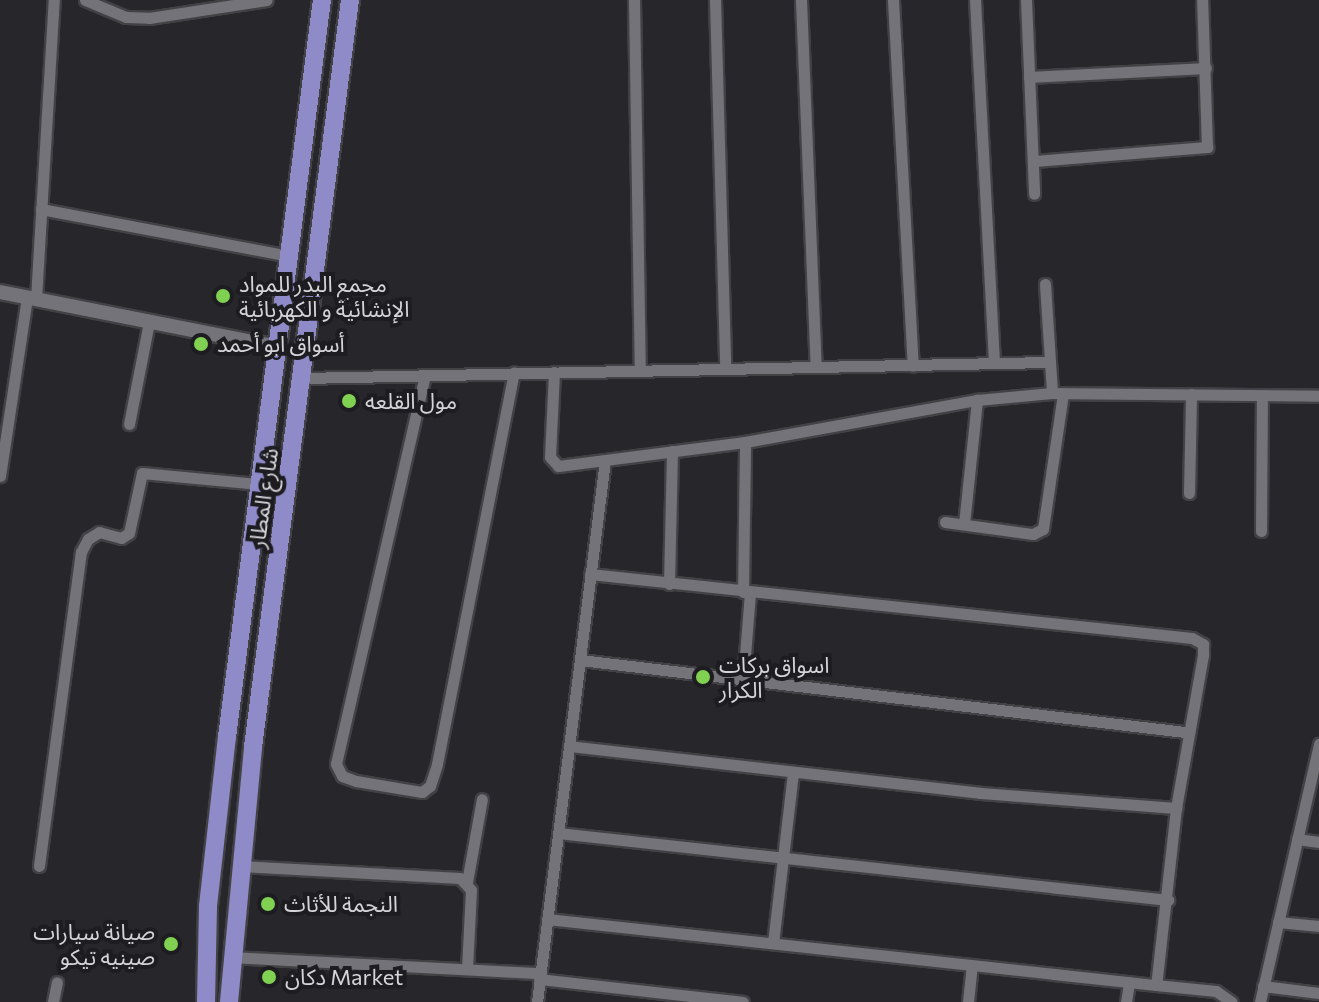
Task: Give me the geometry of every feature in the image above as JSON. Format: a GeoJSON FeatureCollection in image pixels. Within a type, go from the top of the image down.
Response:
{"type":"FeatureCollection","features":[{"type":"Feature","properties":{"kind":"main road","name":"شارع المطار"},"geometry":{"type":"LineString","coordinates":[[206,1002],[208,906],[224,765],[322,0]]}},
{"type":"Feature","properties":{"kind":"main road","name":"شارع المطار"},"geometry":{"type":"LineString","coordinates":[[229,1002],[240,866],[257,719],[350,0]]}},
{"type":"Feature","properties":{"kind":"main road"},"geometry":{"type":"LineString","coordinates":[[230,717],[242,724],[257,719]]}},
{"type":"Feature","properties":{"kind":"main road"},"geometry":{"type":"LineString","coordinates":[[224,765],[239,761],[251,769]]}},
{"type":"Feature","properties":{"kind":"street"},"geometry":{"type":"LineString","coordinates":[[0,476],[31,298],[41,209],[54,0]]}},
{"type":"Feature","properties":{"kind":"street"},"geometry":{"type":"LineString","coordinates":[[85,0],[126,17],[149,18],[267,0]]}},
{"type":"Feature","properties":{"kind":"street"},"geometry":{"type":"LineString","coordinates":[[634,0],[640,370]]}},
{"type":"Feature","properties":{"kind":"street"},"geometry":{"type":"LineString","coordinates":[[715,0],[725,369]]}},
{"type":"Feature","properties":{"kind":"street"},"geometry":{"type":"LineString","coordinates":[[801,0],[816,367]]}},
{"type":"Feature","properties":{"kind":"street"},"geometry":{"type":"LineString","coordinates":[[893,0],[913,365]]}},
{"type":"Feature","properties":{"kind":"street"},"geometry":{"type":"LineString","coordinates":[[975,0],[994,363]]}},
{"type":"Feature","properties":{"kind":"street"},"geometry":{"type":"LineString","coordinates":[[1026,0],[1034,194]]}},
{"type":"Feature","properties":{"kind":"street"},"geometry":{"type":"LineString","coordinates":[[1034,161],[1199,153],[1209,137],[1202,0]]}},
{"type":"Feature","properties":{"kind":"street"},"geometry":{"type":"LineString","coordinates":[[1029,77],[1206,68]]}},
{"type":"Feature","properties":{"kind":"street"},"geometry":{"type":"LineString","coordinates":[[41,209],[289,256]]}},
{"type":"Feature","properties":{"kind":"street"},"geometry":{"type":"LineString","coordinates":[[945,522],[1033,534],[1043,529],[1058,393],[1050,362],[1045,284]]}},
{"type":"Feature","properties":{"kind":"street"},"geometry":{"type":"LineString","coordinates":[[0,292],[277,347]]}},
{"type":"Feature","properties":{"kind":"street"},"geometry":{"type":"LineString","coordinates":[[129,424],[149,322]]}},
{"type":"Feature","properties":{"kind":"street"},"geometry":{"type":"LineString","coordinates":[[303,378],[1050,362]]}},
{"type":"Feature","properties":{"kind":"street"},"geometry":{"type":"LineString","coordinates":[[554,372],[551,464],[745,442],[977,400],[1058,393],[1319,396]]}},
{"type":"Feature","properties":{"kind":"street"},"geometry":{"type":"LineString","coordinates":[[425,375],[336,764],[342,776],[356,781],[422,792],[430,786],[437,764],[514,373]]}},
{"type":"Feature","properties":{"kind":"street"},"geometry":{"type":"LineString","coordinates":[[1189,493],[1191,394]]}},
{"type":"Feature","properties":{"kind":"street"},"geometry":{"type":"LineString","coordinates":[[1261,531],[1262,395]]}},
{"type":"Feature","properties":{"kind":"street"},"geometry":{"type":"LineString","coordinates":[[964,524],[977,400]]}},
{"type":"Feature","properties":{"kind":"street"},"geometry":{"type":"LineString","coordinates":[[743,680],[745,442]]}},
{"type":"Feature","properties":{"kind":"street"},"geometry":{"type":"LineString","coordinates":[[669,584],[672,451]]}},
{"type":"Feature","properties":{"kind":"street"},"geometry":{"type":"LineString","coordinates":[[537,1002],[605,460]]}},
{"type":"Feature","properties":{"kind":"street"},"geometry":{"type":"LineString","coordinates":[[39,866],[81,552],[88,539],[99,532],[121,538],[129,533],[142,473],[259,484]]}},
{"type":"Feature","properties":{"kind":"street"},"geometry":{"type":"LineString","coordinates":[[590,574],[746,593],[1192,638],[1203,644],[1185,732],[1156,985]]}},
{"type":"Feature","properties":{"kind":"street"},"geometry":{"type":"LineString","coordinates":[[580,660],[1185,732]]}},
{"type":"Feature","properties":{"kind":"street"},"geometry":{"type":"LineString","coordinates":[[1260,1002],[1297,839],[1315,778],[1319,744]]}},
{"type":"Feature","properties":{"kind":"street"},"geometry":{"type":"LineString","coordinates":[[569,746],[793,772],[1176,808]]}},
{"type":"Feature","properties":{"kind":"street"},"geometry":{"type":"LineString","coordinates":[[773,943],[793,772]]}},
{"type":"Feature","properties":{"kind":"street"},"geometry":{"type":"LineString","coordinates":[[467,969],[467,882],[482,799]]}},
{"type":"Feature","properties":{"kind":"street"},"geometry":{"type":"LineString","coordinates":[[558,833],[1168,900]]}},
{"type":"Feature","properties":{"kind":"street"},"geometry":{"type":"LineString","coordinates":[[1297,839],[1319,842]]}},
{"type":"Feature","properties":{"kind":"street"},"geometry":{"type":"LineString","coordinates":[[240,866],[467,882]]}},
{"type":"Feature","properties":{"kind":"street"},"geometry":{"type":"LineString","coordinates":[[547,919],[1216,991],[1232,1002]]}},
{"type":"Feature","properties":{"kind":"street"},"geometry":{"type":"LineString","coordinates":[[1278,922],[1319,926]]}},
{"type":"Feature","properties":{"kind":"street"},"geometry":{"type":"LineString","coordinates":[[231,957],[467,969],[540,976],[656,997],[743,1002]]}},
{"type":"Feature","properties":{"kind":"street"},"geometry":{"type":"LineString","coordinates":[[968,1002],[972,965]]}},
{"type":"Feature","properties":{"kind":"street"},"geometry":{"type":"LineString","coordinates":[[53,1002],[57,982]]}},
{"type":"Feature","properties":{"kind":"street"},"geometry":{"type":"LineString","coordinates":[[1126,1002],[1129,982]]}},
{"type":"Feature","properties":{"kind":"street"},"geometry":{"type":"LineString","coordinates":[[1263,986],[1319,993]]}},
{"type":"Feature","properties":{"kind":"place","name":"مجمع البدر للمواد الإنشائية و الكهربائية"},"geometry":{"type":"Point","coordinates":[223,296]}},
{"type":"Feature","properties":{"kind":"place","name":"أسواق ابو أحمد"},"geometry":{"type":"Point","coordinates":[201,344]}},
{"type":"Feature","properties":{"kind":"place","name":"مول القلعه"},"geometry":{"type":"Point","coordinates":[349,401]}},
{"type":"Feature","properties":{"kind":"place","name":"اسواق بركات الكرار"},"geometry":{"type":"Point","coordinates":[703,677]}},
{"type":"Feature","properties":{"kind":"place","name":"النجمة للأثاث"},"geometry":{"type":"Point","coordinates":[268,904]}},
{"type":"Feature","properties":{"kind":"place","name":"صيانة سيارات صينيه تيكو"},"geometry":{"type":"Point","coordinates":[171,944]}},
{"type":"Feature","properties":{"kind":"place","name":"دكان Market"},"geometry":{"type":"Point","coordinates":[269,977]}}]}
